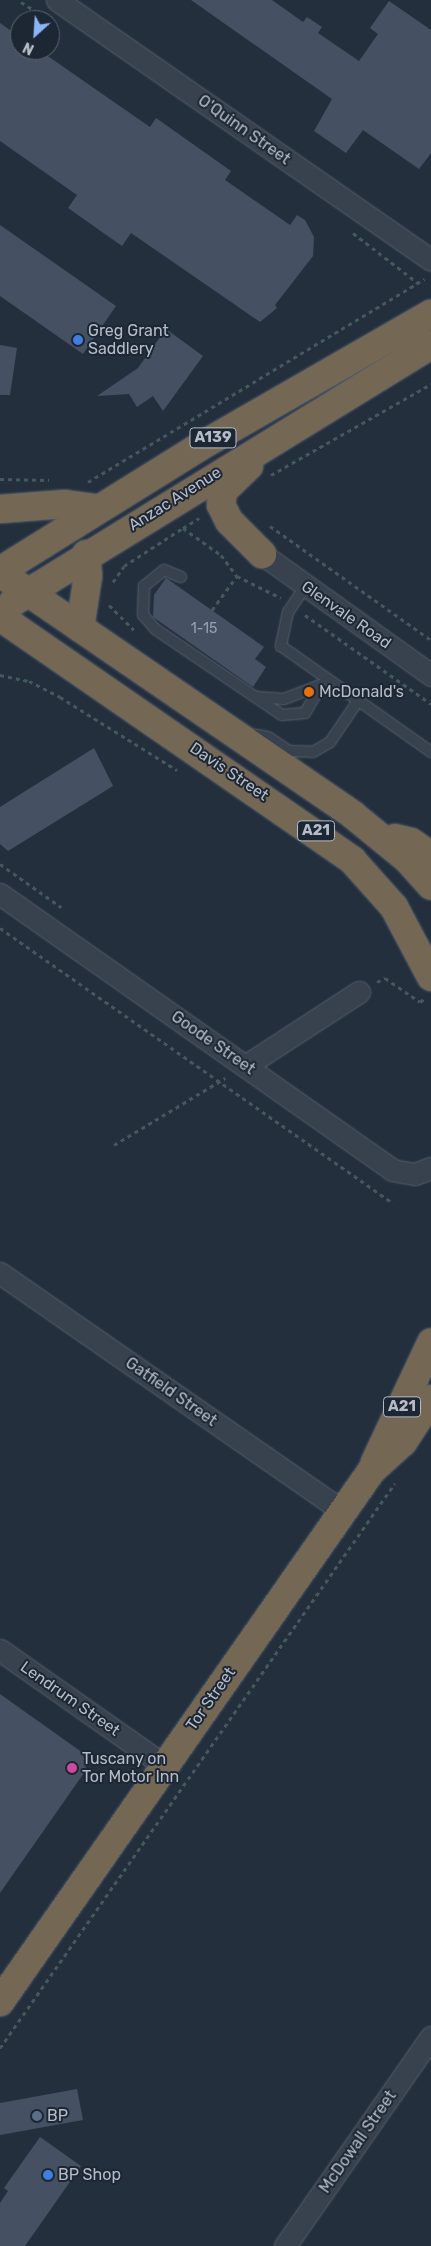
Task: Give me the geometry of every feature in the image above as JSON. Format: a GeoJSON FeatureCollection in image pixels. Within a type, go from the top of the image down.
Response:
{"type":"FeatureCollection","features":[{"type":"Feature","properties":{"kind":"highway","name":"Anzac Avenue"},"geometry":{"type":"LineString","coordinates":[[0,572],[99,509],[431,314]]}},
{"type":"Feature","properties":{"kind":"highway","name":"Anzac Avenue"},"geometry":{"type":"LineString","coordinates":[[0,612],[86,554],[288,429],[431,345]]}},
{"type":"Feature","properties":{"kind":"highway"},"geometry":{"type":"LineString","coordinates":[[262,554],[228,521],[221,505],[223,491],[288,429]]}},
{"type":"Feature","properties":{"kind":"highway"},"geometry":{"type":"LineString","coordinates":[[0,509],[66,504],[99,509]]}},
{"type":"Feature","properties":{"kind":"highway"},"geometry":{"type":"LineString","coordinates":[[80,628],[88,576],[86,554]]}},
{"type":"Feature","properties":{"kind":"highway","name":"A21"},"geometry":{"type":"LineString","coordinates":[[0,572],[379,834],[431,886]]}},
{"type":"Feature","properties":{"kind":"highway","name":"Davis Street"},"geometry":{"type":"LineString","coordinates":[[0,617],[352,860],[394,907],[428,969]]}},
{"type":"Feature","properties":{"kind":"highway"},"geometry":{"type":"LineString","coordinates":[[379,834],[411,842],[431,856]]}},
{"type":"Feature","properties":{"kind":"highway","name":"Tor Street"},"geometry":{"type":"LineString","coordinates":[[0,2002],[372,1470],[431,1344]]}},
{"type":"Feature","properties":{"kind":"highway","name":"Tor Street"},"geometry":{"type":"LineString","coordinates":[[372,1470],[403,1442],[431,1399]]}},
{"type":"Feature","properties":{"kind":"street","name":"O'Quinn Street"},"geometry":{"type":"LineString","coordinates":[[57,0],[431,260]]}},
{"type":"Feature","properties":{"kind":"street","name":"Glenvale Road"},"geometry":{"type":"LineString","coordinates":[[262,554],[305,587],[431,675]]}},
{"type":"Feature","properties":{"kind":"street","name":"Goode Street"},"geometry":{"type":"LineString","coordinates":[[0,894],[392,1170],[405,1174],[431,1168]]}},
{"type":"Feature","properties":{"kind":"street"},"geometry":{"type":"LineString","coordinates":[[245,1066],[359,992]]}},
{"type":"Feature","properties":{"kind":"street","name":"Gatfield Street"},"geometry":{"type":"LineString","coordinates":[[0,1273],[343,1511]]}},
{"type":"Feature","properties":{"kind":"street","name":"Lendrum Street"},"geometry":{"type":"LineString","coordinates":[[0,1650],[164,1766]]}},
{"type":"Feature","properties":{"kind":"street","name":"McDowall Street"},"geometry":{"type":"LineString","coordinates":[[284,2246],[431,2037]]}},
{"type":"Feature","properties":{"kind":"lane"},"geometry":{"type":"LineString","coordinates":[[181,577],[164,570],[151,576],[141,598],[145,621],[253,696],[291,717],[311,709],[323,682]]}},
{"type":"Feature","properties":{"kind":"lane"},"geometry":{"type":"LineString","coordinates":[[305,587],[292,606],[280,646],[323,682],[358,701],[431,752]]}},
{"type":"Feature","properties":{"kind":"lane"},"geometry":{"type":"LineString","coordinates":[[253,696],[284,699],[323,682]]}},
{"type":"Feature","properties":{"kind":"lane"},"geometry":{"type":"LineString","coordinates":[[229,730],[268,737],[289,751],[313,752],[330,742],[358,701]]}},
{"type":"Feature","properties":{"kind":"path"},"geometry":{"type":"LineString","coordinates":[[21,2],[33,10]]}},
{"type":"Feature","properties":{"kind":"path"},"geometry":{"type":"LineString","coordinates":[[80,482],[89,483],[178,424],[418,283]]}},
{"type":"Feature","properties":{"kind":"path"},"geometry":{"type":"LineString","coordinates":[[264,480],[431,384]]}},
{"type":"Feature","properties":{"kind":"path"},"geometry":{"type":"LineString","coordinates":[[0,479],[54,480]]}},
{"type":"Feature","properties":{"kind":"path"},"geometry":{"type":"LineString","coordinates":[[183,528],[221,505]]}},
{"type":"Feature","properties":{"kind":"path"},"geometry":{"type":"LineString","coordinates":[[261,520],[431,640]]}},
{"type":"Feature","properties":{"kind":"path"},"geometry":{"type":"LineString","coordinates":[[212,610],[237,576],[292,606],[431,704]]}},
{"type":"Feature","properties":{"kind":"path"},"geometry":{"type":"LineString","coordinates":[[0,675],[28,681],[60,697],[181,773]]}},
{"type":"Feature","properties":{"kind":"path"},"geometry":{"type":"LineString","coordinates":[[0,864],[61,907]]}},
{"type":"Feature","properties":{"kind":"path"},"geometry":{"type":"LineString","coordinates":[[0,928],[393,1203]]}},
{"type":"Feature","properties":{"kind":"path"},"geometry":{"type":"LineString","coordinates":[[359,992],[385,978],[420,1002]]}},
{"type":"Feature","properties":{"kind":"path"},"geometry":{"type":"LineString","coordinates":[[114,1145],[245,1066]]}},
{"type":"Feature","properties":{"kind":"path"},"geometry":{"type":"LineString","coordinates":[[0,2048],[400,1477]]}},
{"type":"Feature","properties":{"kind":"building"},"geometry":{"type":"Polygon","coordinates":[[[191,0],[272,0],[303,22],[307,17],[322,27],[318,33],[359,61],[378,34],[370,28],[389,1],[431,30],[431,153],[419,169],[363,130],[346,153],[314,131],[332,99],[191,0]]]}},
{"type":"Feature","properties":{"kind":"building"},"geometry":{"type":"Polygon","coordinates":[[[0,23],[10,30],[10,60],[53,60],[150,127],[156,118],[231,171],[225,180],[290,225],[297,215],[305,220],[314,237],[313,256],[275,305],[277,308],[260,322],[131,233],[122,246],[68,208],[77,195],[0,141],[0,23]]]}},
{"type":"Feature","properties":{"kind":"building","name":"Greg Grant Saddlery"},"geometry":{"type":"Polygon","coordinates":[[[0,225],[116,306],[83,354],[0,296],[0,225]]]}},
{"type":"Feature","properties":{"kind":"building"},"geometry":{"type":"Polygon","coordinates":[[[166,329],[203,356],[163,411],[153,396],[137,407],[129,394],[97,396],[138,368],[166,329]]]}},
{"type":"Feature","properties":{"kind":"building"},"geometry":{"type":"Polygon","coordinates":[[[0,345],[17,348],[10,395],[0,395],[0,345]]]}},
{"type":"Feature","properties":{"kind":"building"},"geometry":{"type":"Polygon","coordinates":[[[166,578],[264,647],[255,659],[266,667],[253,687],[153,617],[154,595],[166,578]]]}},
{"type":"Feature","properties":{"kind":"building"},"geometry":{"type":"Polygon","coordinates":[[[94,748],[113,786],[8,851],[0,844],[0,807],[94,748]]]}},
{"type":"Feature","properties":{"kind":"building"},"geometry":{"type":"Polygon","coordinates":[[[0,1694],[83,1753],[86,1770],[0,1893],[0,1694]]]}},
{"type":"Feature","properties":{"kind":"building"},"geometry":{"type":"Polygon","coordinates":[[[77,2089],[83,2120],[0,2135],[0,2103],[77,2089]]]}},
{"type":"Feature","properties":{"kind":"building"},"geometry":{"type":"Polygon","coordinates":[[[40,2137],[81,2166],[25,2246],[0,2246],[0,2203],[8,2191],[4,2188],[40,2137]]]}},
{"type":"Feature","properties":{"kind":"place","name":"Greg Grant Saddlery"},"geometry":{"type":"Point","coordinates":[78,340]}},
{"type":"Feature","properties":{"kind":"place","name":"McDonald's"},"geometry":{"type":"Point","coordinates":[309,692]}},
{"type":"Feature","properties":{"kind":"place","name":"Tuscany on Tor Motor Inn"},"geometry":{"type":"Point","coordinates":[72,1768]}},
{"type":"Feature","properties":{"kind":"place","name":"BP"},"geometry":{"type":"Point","coordinates":[37,2116]}},
{"type":"Feature","properties":{"kind":"place","name":"BP Shop"},"geometry":{"type":"Point","coordinates":[48,2175]}}]}
